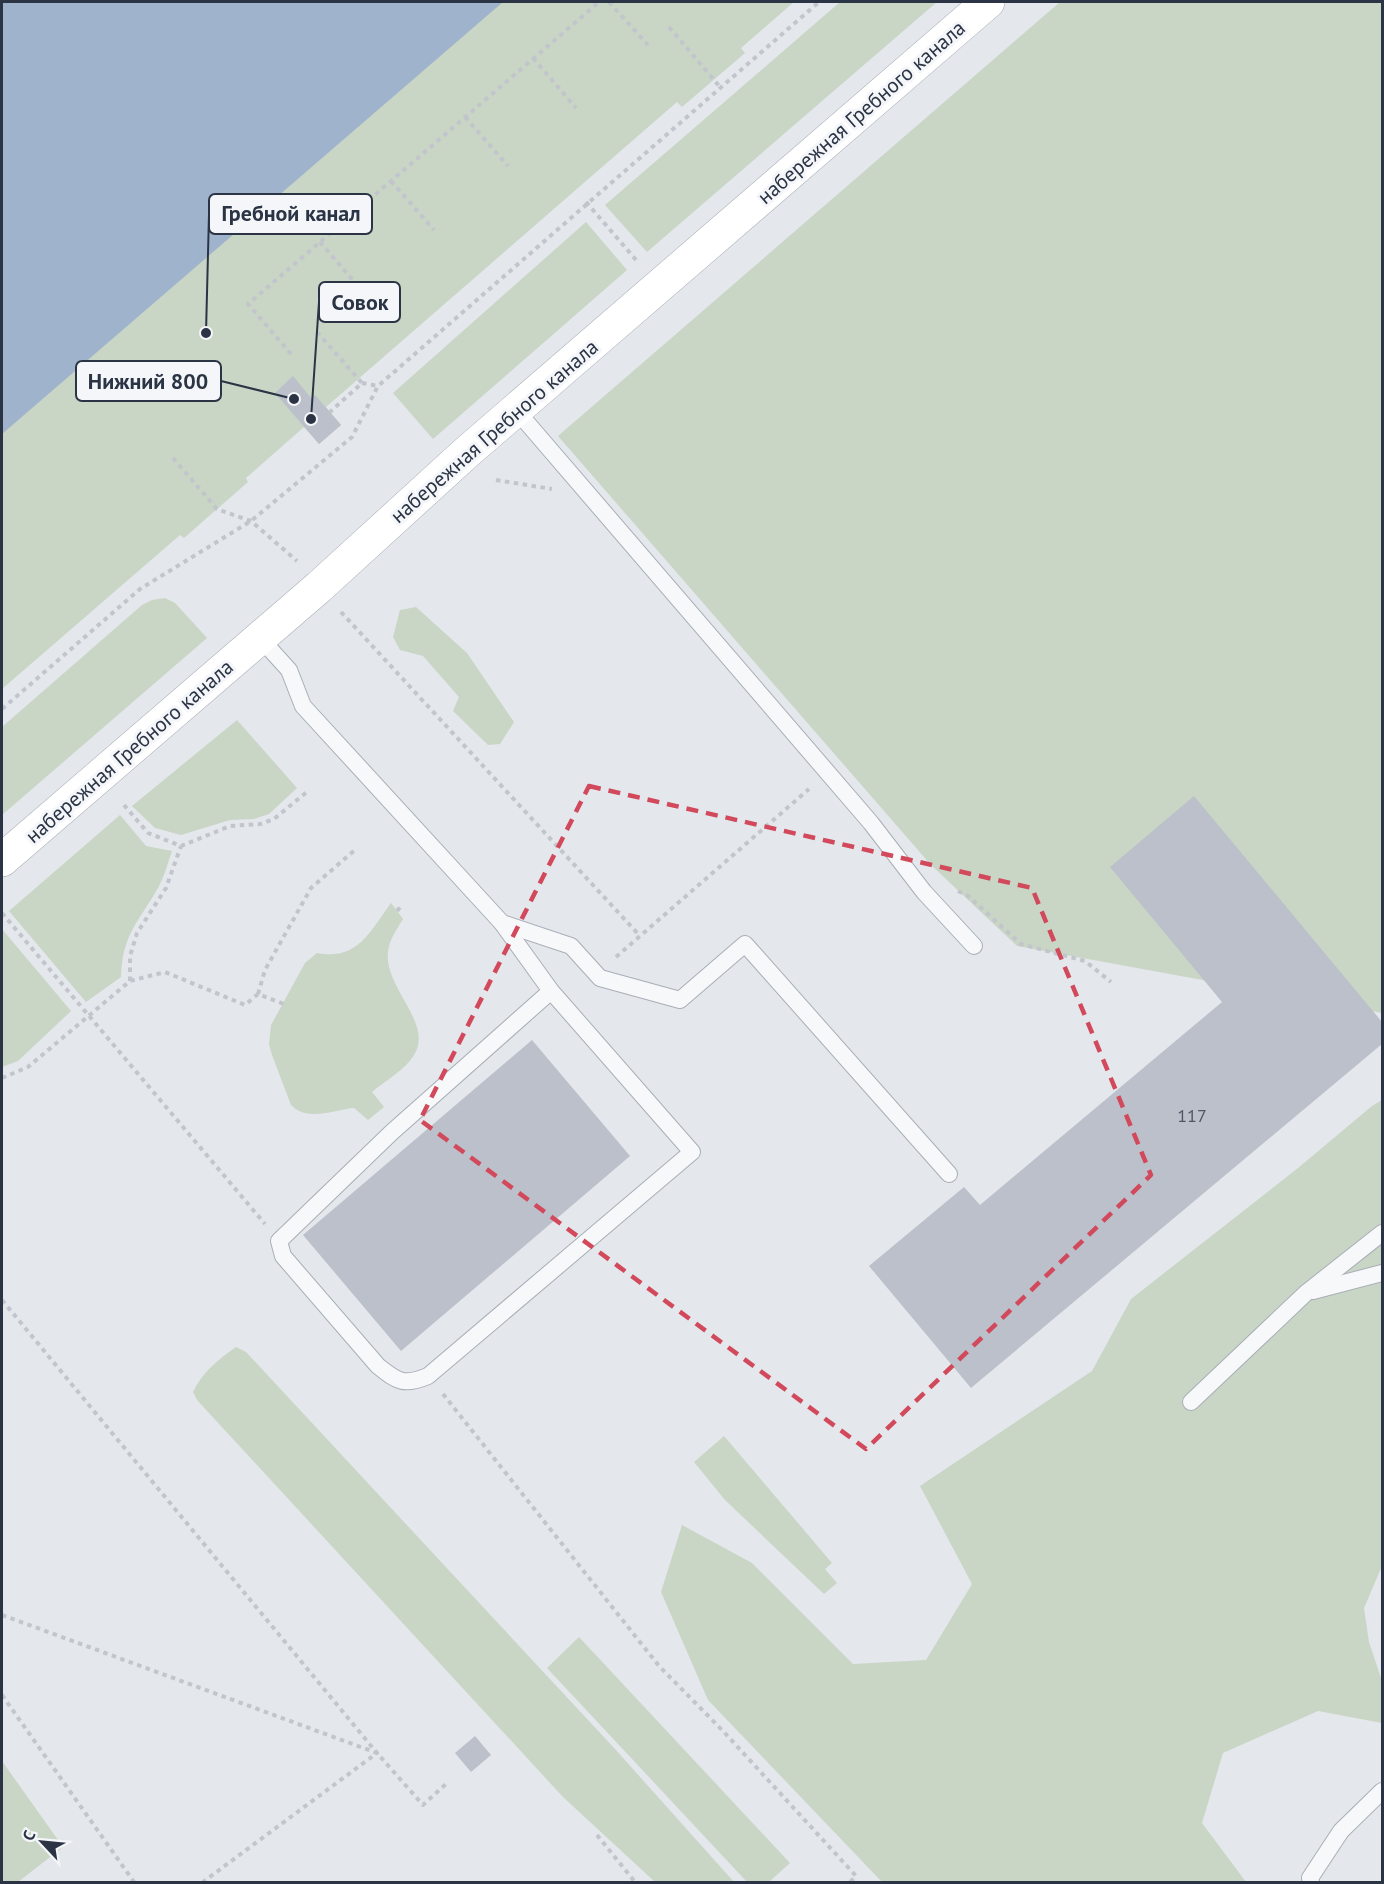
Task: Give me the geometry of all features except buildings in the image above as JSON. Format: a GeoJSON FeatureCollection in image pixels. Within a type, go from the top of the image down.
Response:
{"type":"FeatureCollection","features":[{"type":"Feature","properties":{"kind":"street","name":"набережная Гребного канала"},"geometry":{"type":"LineString","coordinates":[[2,860],[260,638],[516,410],[987,2]]}},
{"type":"Feature","properties":{"kind":"lane"},"geometry":{"type":"LineString","coordinates":[[516,410],[871,823],[924,892],[974,946]]}},
{"type":"Feature","properties":{"kind":"lane"},"geometry":{"type":"LineString","coordinates":[[260,638],[289,670],[303,706],[502,923],[551,991],[692,1152],[428,1376],[411,1383],[395,1380],[378,1366],[283,1256],[279,1241],[392,1132],[551,991]]}},
{"type":"Feature","properties":{"kind":"lane"},"geometry":{"type":"LineString","coordinates":[[502,923],[571,945],[600,978],[680,1000],[746,944],[949,1174]]}},
{"type":"Feature","properties":{"kind":"lane"},"geometry":{"type":"LineString","coordinates":[[1191,1402],[1306,1293],[1383,1233]]}},
{"type":"Feature","properties":{"kind":"lane"},"geometry":{"type":"LineString","coordinates":[[1306,1293],[1383,1273]]}},
{"type":"Feature","properties":{"kind":"lane"},"geometry":{"type":"LineString","coordinates":[[1311,1882],[1310,1878],[1341,1831],[1383,1791]]}},
{"type":"Feature","properties":{"kind":"path"},"geometry":{"type":"LineString","coordinates":[[291,354],[248,304],[599,2]]}},
{"type":"Feature","properties":{"kind":"path"},"geometry":{"type":"LineString","coordinates":[[609,2],[648,45]]}},
{"type":"Feature","properties":{"kind":"path"},"geometry":{"type":"LineString","coordinates":[[2,709],[140,589],[251,521],[352,437],[378,386],[586,202],[819,2]]}},
{"type":"Feature","properties":{"kind":"path"},"geometry":{"type":"LineString","coordinates":[[669,27],[720,87]]}},
{"type":"Feature","properties":{"kind":"path"},"geometry":{"type":"LineString","coordinates":[[533,58],[576,108]]}},
{"type":"Feature","properties":{"kind":"path"},"geometry":{"type":"LineString","coordinates":[[465,117],[508,166]]}},
{"type":"Feature","properties":{"kind":"path"},"geometry":{"type":"LineString","coordinates":[[391,181],[434,230]]}},
{"type":"Feature","properties":{"kind":"path"},"geometry":{"type":"LineString","coordinates":[[586,202],[637,261]]}},
{"type":"Feature","properties":{"kind":"path"},"geometry":{"type":"LineString","coordinates":[[320,242],[363,292]]}},
{"type":"Feature","properties":{"kind":"path"},"geometry":{"type":"LineString","coordinates":[[317,332],[362,383],[378,386]]}},
{"type":"Feature","properties":{"kind":"path"},"geometry":{"type":"LineString","coordinates":[[330,412],[362,383]]}},
{"type":"Feature","properties":{"kind":"path"},"geometry":{"type":"LineString","coordinates":[[173,458],[217,509],[251,521],[297,561]]}},
{"type":"Feature","properties":{"kind":"path"},"geometry":{"type":"LineString","coordinates":[[341,612],[640,936]]}},
{"type":"Feature","properties":{"kind":"path"},"geometry":{"type":"LineString","coordinates":[[596,974],[817,783]]}},
{"type":"Feature","properties":{"kind":"path"},"geometry":{"type":"LineString","coordinates":[[124,805],[148,833],[181,846],[230,826],[260,824],[274,819],[308,791]]}},
{"type":"Feature","properties":{"kind":"path"},"geometry":{"type":"LineString","coordinates":[[130,981],[130,956],[137,933],[166,888],[181,846]]}},
{"type":"Feature","properties":{"kind":"path"},"geometry":{"type":"LineString","coordinates":[[2,1078],[28,1067],[88,1014],[130,981],[165,972],[245,1005],[258,994],[265,970],[311,888],[356,849]]}},
{"type":"Feature","properties":{"kind":"path"},"geometry":{"type":"LineString","coordinates":[[924,892],[944,884],[967,896],[1021,945],[1085,961],[1111,982]]}},
{"type":"Feature","properties":{"kind":"path"},"geometry":{"type":"LineString","coordinates":[[397,911],[402,905]]}},
{"type":"Feature","properties":{"kind":"path"},"geometry":{"type":"LineString","coordinates":[[2,913],[279,1241]]}},
{"type":"Feature","properties":{"kind":"path"},"geometry":{"type":"LineString","coordinates":[[258,994],[284,1004]]}},
{"type":"Feature","properties":{"kind":"path"},"geometry":{"type":"LineString","coordinates":[[2,1300],[377,1753],[423,1805],[448,1782]]}},
{"type":"Feature","properties":{"kind":"path"},"geometry":{"type":"LineString","coordinates":[[428,1376],[658,1666],[724,1732],[856,1876],[850,1882]]}},
{"type":"Feature","properties":{"kind":"path"},"geometry":{"type":"LineString","coordinates":[[2,1615],[377,1753]]}},
{"type":"Feature","properties":{"kind":"path"},"geometry":{"type":"LineString","coordinates":[[2,1695],[134,1882]]}},
{"type":"Feature","properties":{"kind":"path"},"geometry":{"type":"LineString","coordinates":[[203,1882],[377,1753]]}},
{"type":"Feature","properties":{"kind":"path"},"geometry":{"type":"LineString","coordinates":[[597,1835],[635,1882]]}},
{"type":"Feature","properties":{"kind":"highlighted area"},"geometry":{"type":"Polygon","coordinates":[[[589,786],[1032,888],[1151,1175],[866,1449],[420,1120],[589,786]]]}},
{"type":"Feature","properties":{"kind":"green space"},"geometry":{"type":"Polygon","coordinates":[[[2,2],[794,2],[741,48],[745,53],[682,107],[677,102],[326,407],[341,425],[319,444],[304,427],[246,478],[248,482],[184,538],[180,535],[2,689],[2,2]]]}},
{"type":"Feature","properties":{"kind":"green space"},"geometry":{"type":"Polygon","coordinates":[[[840,2],[937,2],[647,252],[605,205],[840,2]]]}},
{"type":"Feature","properties":{"kind":"green space"},"geometry":{"type":"Polygon","coordinates":[[[1060,2],[1382,2],[1382,1013],[1017,946],[931,865],[558,436],[1060,2]]]}},
{"type":"Feature","properties":{"kind":"green space"},"geometry":{"type":"Polygon","coordinates":[[[586,222],[627,270],[433,439],[393,393],[586,222]]]}},
{"type":"Feature","properties":{"kind":"green space"},"geometry":{"type":"Polygon","coordinates":[[[165,598],[175,603],[207,638],[2,815],[2,727],[142,605],[152,600],[165,598]]]}},
{"type":"Feature","properties":{"kind":"green space"},"geometry":{"type":"Polygon","coordinates":[[[416,607],[467,653],[514,722],[500,744],[488,745],[453,711],[459,697],[423,656],[400,650],[393,637],[400,610],[416,607]]]}},
{"type":"Feature","properties":{"kind":"green space"},"geometry":{"type":"Polygon","coordinates":[[[237,720],[297,788],[269,814],[254,819],[230,820],[181,835],[155,828],[132,806],[237,720]]]}},
{"type":"Feature","properties":{"kind":"green space"},"geometry":{"type":"Polygon","coordinates":[[[120,815],[146,846],[172,851],[161,882],[128,938],[121,977],[86,1002],[9,911],[120,815]]]}},
{"type":"Feature","properties":{"kind":"green space"},"geometry":{"type":"Polygon","coordinates":[[[391,903],[403,919],[390,943],[389,965],[393,979],[418,1030],[418,1043],[414,1055],[401,1070],[372,1092],[384,1107],[368,1120],[354,1108],[321,1114],[297,1110],[291,1105],[272,1055],[269,1044],[271,1025],[305,963],[317,953],[342,953],[361,942],[391,903]]]}},
{"type":"Feature","properties":{"kind":"green space"},"geometry":{"type":"Polygon","coordinates":[[[2,929],[71,1011],[18,1061],[2,1067],[2,929]]]}},
{"type":"Feature","properties":{"kind":"green space"},"geometry":{"type":"Polygon","coordinates":[[[1382,1100],[1382,1566],[1364,1608],[1369,1642],[1382,1681],[1382,1723],[1318,1711],[1223,1753],[1202,1823],[1246,1882],[882,1882],[708,1700],[661,1592],[682,1525],[752,1563],[853,1664],[926,1660],[972,1584],[920,1486],[1092,1371],[1131,1299],[1382,1100]]]}},
{"type":"Feature","properties":{"kind":"green space"},"geometry":{"type":"Polygon","coordinates":[[[236,1347],[246,1352],[615,1749],[734,1882],[655,1882],[563,1797],[197,1400],[193,1392],[201,1378],[217,1361],[236,1347]]]}},
{"type":"Feature","properties":{"kind":"green space"},"geometry":{"type":"Polygon","coordinates":[[[724,1436],[832,1563],[825,1569],[837,1583],[824,1594],[725,1500],[694,1462],[724,1436]]]}},
{"type":"Feature","properties":{"kind":"green space"},"geometry":{"type":"Polygon","coordinates":[[[579,1637],[790,1863],[769,1882],[747,1882],[547,1668],[579,1637]]]}},
{"type":"Feature","properties":{"kind":"green space"},"geometry":{"type":"Polygon","coordinates":[[[2,1761],[63,1847],[18,1882],[2,1882],[2,1761]]]}},
{"type":"Feature","properties":{"kind":"water"},"geometry":{"type":"Polygon","coordinates":[[[2,2],[503,2],[2,434],[2,2]]]}},
{"type":"Feature","properties":{"kind":"place","name":"Гребной канал"},"geometry":{"type":"Point","coordinates":[206,333]}},
{"type":"Feature","properties":{"kind":"place","name":"Нижний 800"},"geometry":{"type":"Point","coordinates":[294,399]}},
{"type":"Feature","properties":{"kind":"place","name":"Совок"},"geometry":{"type":"Point","coordinates":[311,419]}}]}
